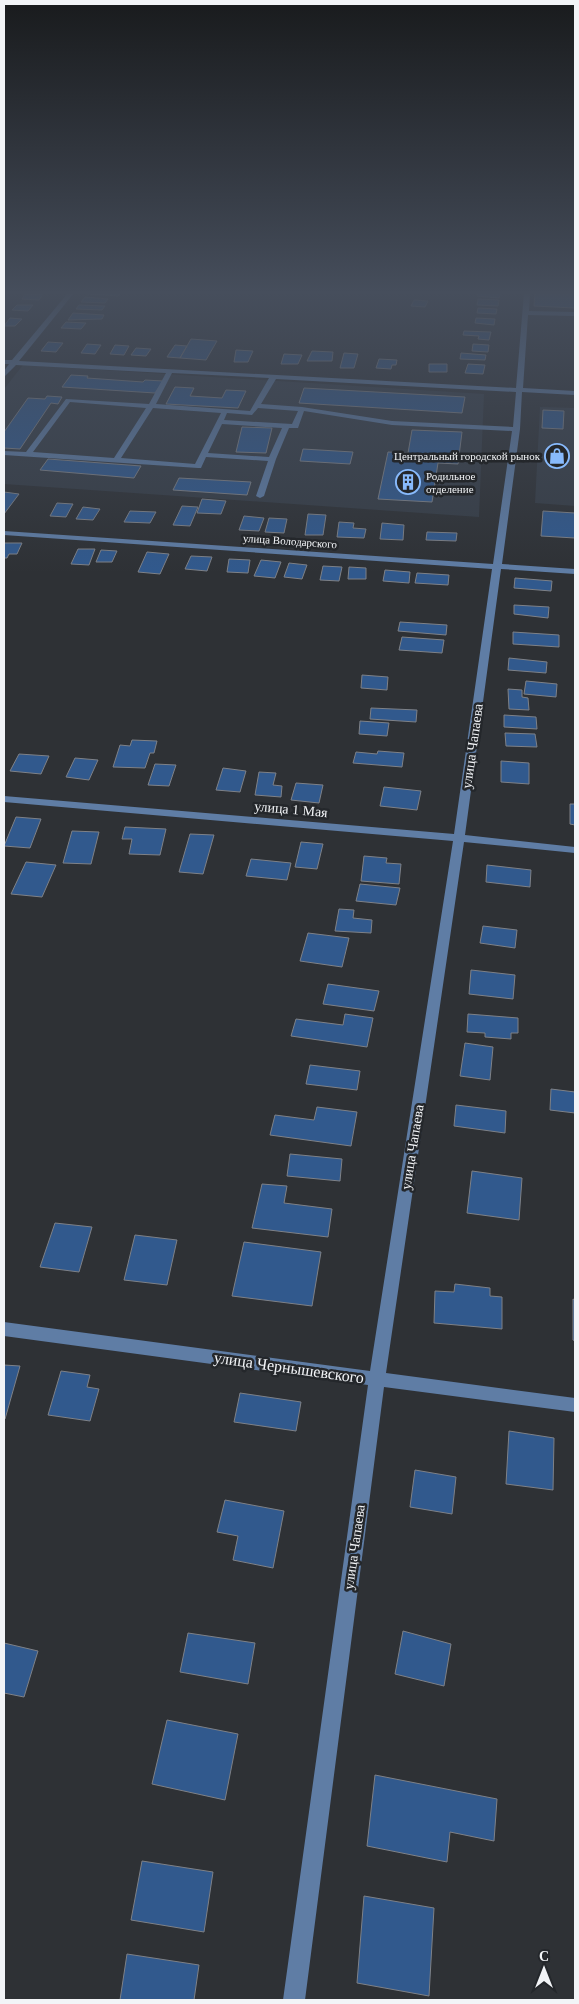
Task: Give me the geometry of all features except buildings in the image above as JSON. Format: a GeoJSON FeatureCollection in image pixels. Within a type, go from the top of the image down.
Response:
{"type":"FeatureCollection","features":[{"type":"Feature","properties":{"kind":"street"},"geometry":{"type":"LineString","coordinates":[[116,460],[162,387]]}},
{"type":"Feature","properties":{"kind":"street"},"geometry":{"type":"LineString","coordinates":[[28,454],[68,400],[252,412],[268,387]]}},
{"type":"Feature","properties":{"kind":"street"},"geometry":{"type":"LineString","coordinates":[[435,387],[575,393]]}},
{"type":"Feature","properties":{"kind":"street","name":"улица Чапаева"},"geometry":{"type":"LineString","coordinates":[[294,2000],[377,1379],[459,838],[520,387]]}},
{"type":"Feature","properties":{"kind":"street"},"geometry":{"type":"LineString","coordinates":[[256,406],[302,409],[392,424],[516,429]]}},
{"type":"Feature","properties":{"kind":"street"},"geometry":{"type":"LineString","coordinates":[[220,422],[295,426],[302,409]]}},
{"type":"Feature","properties":{"kind":"street"},"geometry":{"type":"LineString","coordinates":[[4,453],[198,466],[225,411]]}},
{"type":"Feature","properties":{"kind":"street"},"geometry":{"type":"LineString","coordinates":[[260,496],[286,426]]}},
{"type":"Feature","properties":{"kind":"street"},"geometry":{"type":"LineString","coordinates":[[203,455],[272,460]]}},
{"type":"Feature","properties":{"kind":"street","name":"улица Володарского"},"geometry":{"type":"LineString","coordinates":[[4,533],[575,572]]}},
{"type":"Feature","properties":{"kind":"street","name":"улица 1 Мая"},"geometry":{"type":"LineString","coordinates":[[4,799],[459,838],[575,850]]}},
{"type":"Feature","properties":{"kind":"street","name":"улица Чернышевского"},"geometry":{"type":"LineString","coordinates":[[4,1329],[575,1405]]}},
{"type":"Feature","properties":{"kind":"shaded area"},"geometry":{"type":"Polygon","coordinates":[[[6,387],[365,387],[484,394],[479,517],[4,484],[4,389],[6,387]]]}},
{"type":"Feature","properties":{"kind":"shaded area","name":"Центральный городской рынок"},"geometry":{"type":"Polygon","coordinates":[[[540,407],[575,408],[575,506],[535,503],[540,407]]]}},
{"type":"Feature","properties":{"kind":"place","name":"Центральный городской рынок"},"geometry":{"type":"Point","coordinates":[557,456]}},
{"type":"Feature","properties":{"kind":"place","name":"Родильное отделение"},"geometry":{"type":"Point","coordinates":[408,482]}}]}
